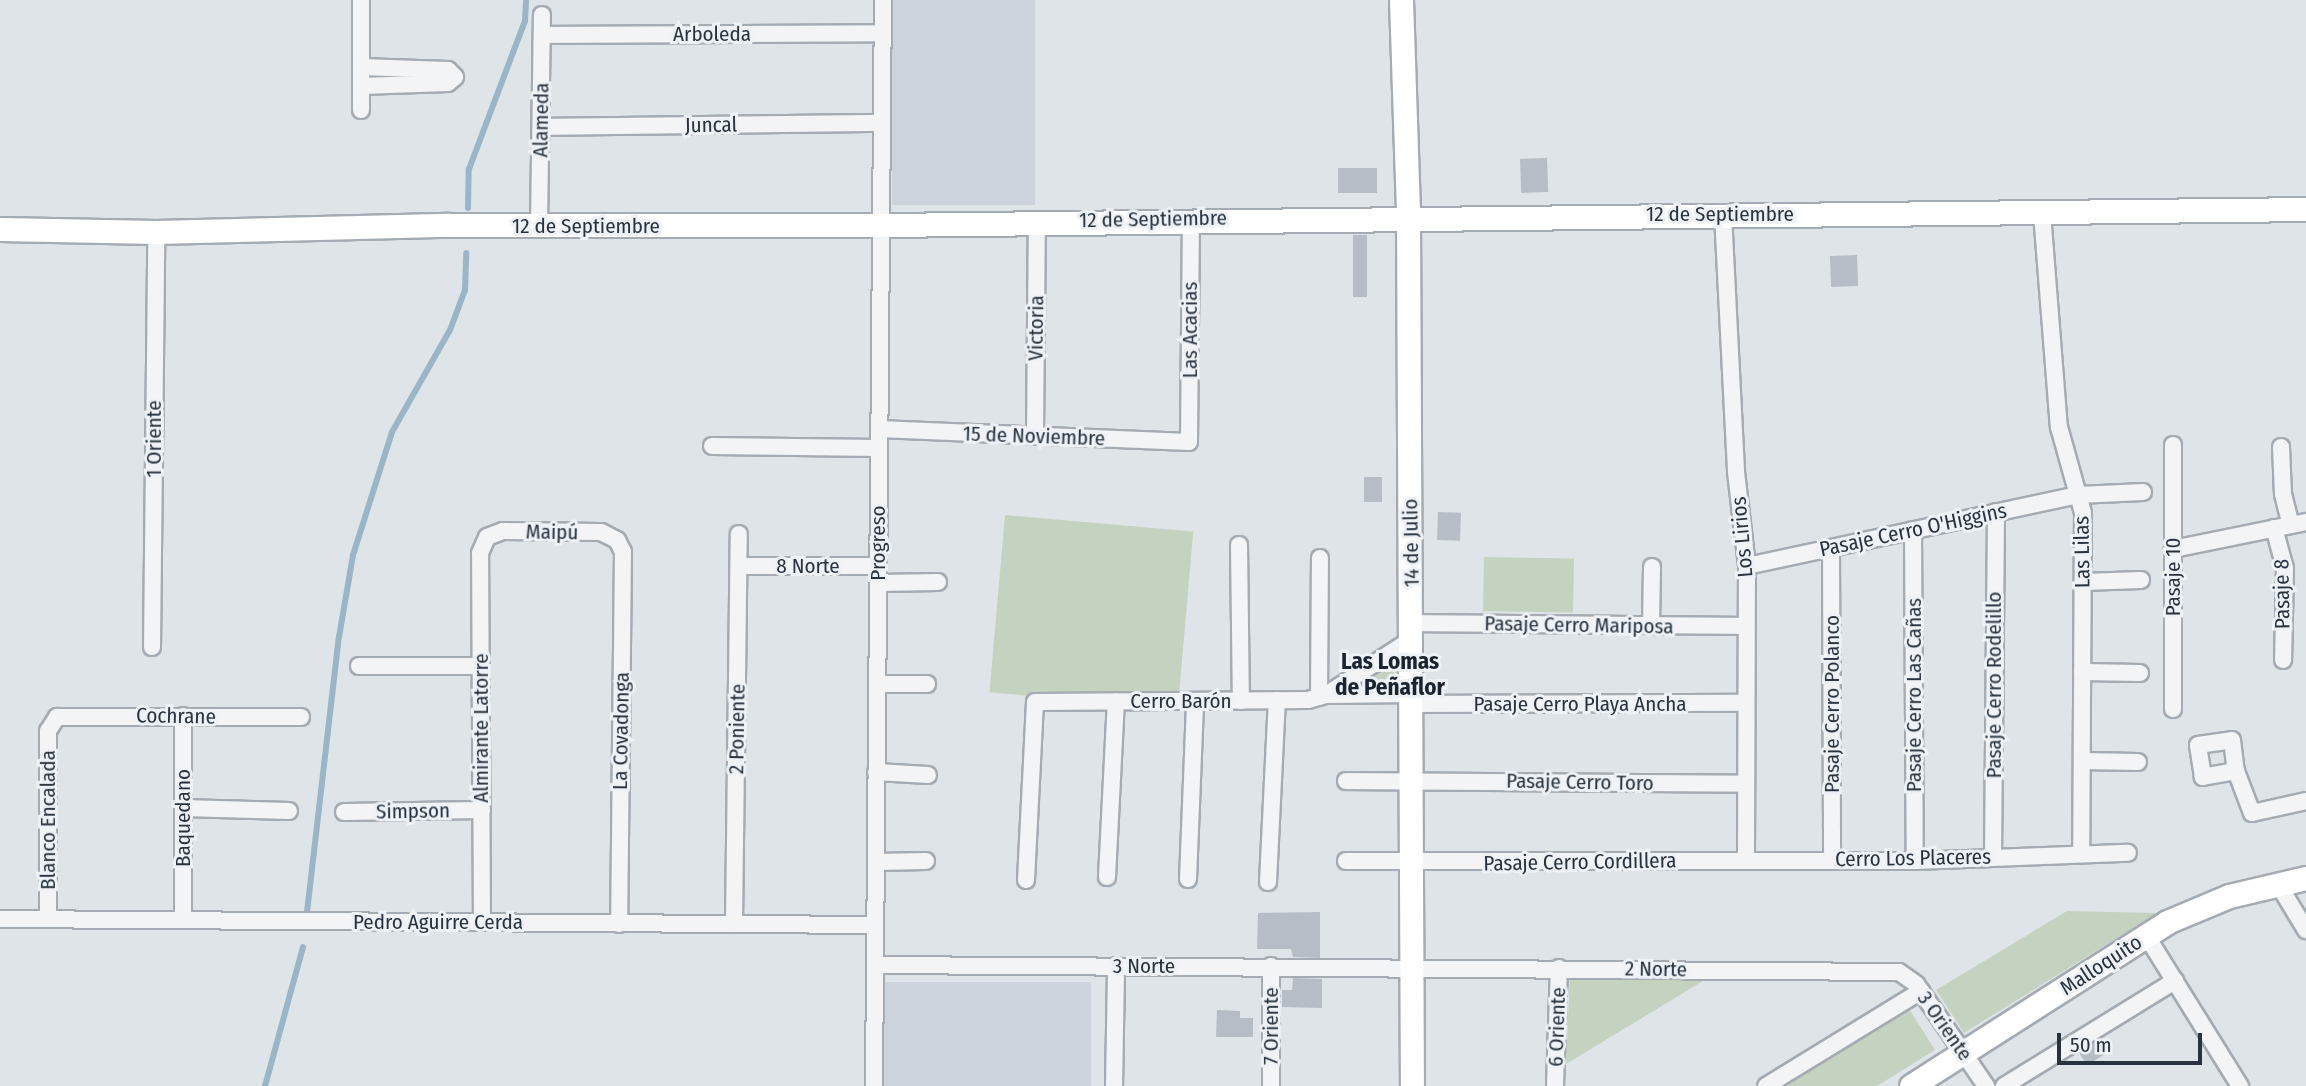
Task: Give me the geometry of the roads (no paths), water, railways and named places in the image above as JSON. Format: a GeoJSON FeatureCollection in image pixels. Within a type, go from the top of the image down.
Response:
{"type":"FeatureCollection","features":[{"type":"Feature","properties":{"kind":"street"},"geometry":{"type":"LineString","coordinates":[[361,0],[361,110]]}},
{"type":"Feature","properties":{"kind":"street","name":"Progreso"},"geometry":{"type":"LineString","coordinates":[[874,1086],[883,0]]}},
{"type":"Feature","properties":{"kind":"street","name":"14 de Julio"},"geometry":{"type":"LineString","coordinates":[[1401,0],[1408,216],[1413,699],[1412,1086]]}},
{"type":"Feature","properties":{"kind":"street","name":"Alameda"},"geometry":{"type":"LineString","coordinates":[[540,226],[542,15]]}},
{"type":"Feature","properties":{"kind":"street","name":"Arboleda"},"geometry":{"type":"LineString","coordinates":[[542,35],[882,33]]}},
{"type":"Feature","properties":{"kind":"street"},"geometry":{"type":"LineString","coordinates":[[361,67],[449,70],[455,77],[448,83],[361,86]]}},
{"type":"Feature","properties":{"kind":"street","name":"Juncal"},"geometry":{"type":"LineString","coordinates":[[541,127],[882,123]]}},
{"type":"Feature","properties":{"kind":"street","name":"12 de Septiembre"},"geometry":{"type":"LineString","coordinates":[[0,229],[156,232],[449,225],[881,225],[1408,216],[2306,209]]}},
{"type":"Feature","properties":{"kind":"street","name":"Las Lilas"},"geometry":{"type":"LineString","coordinates":[[2042,213],[2059,428],[2078,495],[2083,582],[2081,853]]}},
{"type":"Feature","properties":{"kind":"street","name":"Los Lirios"},"geometry":{"type":"LineString","coordinates":[[1723,214],[1736,472],[1747,566],[1746,860]]}},
{"type":"Feature","properties":{"kind":"street","name":"Las Acacias"},"geometry":{"type":"LineString","coordinates":[[1189,442],[1191,219]]}},
{"type":"Feature","properties":{"kind":"street","name":"Victoria"},"geometry":{"type":"LineString","coordinates":[[1035,436],[1037,221]]}},
{"type":"Feature","properties":{"kind":"street","name":"1 Oriente"},"geometry":{"type":"LineString","coordinates":[[152,647],[156,232]]}},
{"type":"Feature","properties":{"kind":"street","name":"15 de Noviembre"},"geometry":{"type":"LineString","coordinates":[[879,429],[1189,442]]}},
{"type":"Feature","properties":{"kind":"street"},"geometry":{"type":"LineString","coordinates":[[712,446],[879,448]]}},
{"type":"Feature","properties":{"kind":"street","name":"Pasaje 10"},"geometry":{"type":"LineString","coordinates":[[2173,446],[2173,709]]}},
{"type":"Feature","properties":{"kind":"street"},"geometry":{"type":"LineString","coordinates":[[2173,549],[2298,523],[2283,494],[2281,447]]}},
{"type":"Feature","properties":{"kind":"street","name":"Pasaje Cerro O'Higgins"},"geometry":{"type":"LineString","coordinates":[[1747,566],[2078,495],[2143,492]]}},
{"type":"Feature","properties":{"kind":"street","name":"Pasaje Cerro Rodelillo"},"geometry":{"type":"LineString","coordinates":[[1993,857],[1996,512]]}},
{"type":"Feature","properties":{"kind":"street","name":"Pasaje 8"},"geometry":{"type":"LineString","coordinates":[[2274,528],[2286,568],[2283,660]]}},
{"type":"Feature","properties":{"kind":"street","name":"Pasaje Cerro Las Cañas"},"geometry":{"type":"LineString","coordinates":[[1913,530],[1915,860]]}},
{"type":"Feature","properties":{"kind":"street","name":"Maipú"},"geometry":{"type":"LineString","coordinates":[[487,537],[503,531],[601,533],[617,540]]}},
{"type":"Feature","properties":{"kind":"street","name":"2 Poniente"},"geometry":{"type":"LineString","coordinates":[[734,924],[739,534]]}},
{"type":"Feature","properties":{"kind":"street","name":"Almirante Latorre"},"geometry":{"type":"LineString","coordinates":[[482,922],[480,552],[487,537]]}},
{"type":"Feature","properties":{"kind":"street","name":"La Covadonga"},"geometry":{"type":"LineString","coordinates":[[617,540],[623,552],[619,924]]}},
{"type":"Feature","properties":{"kind":"street"},"geometry":{"type":"LineString","coordinates":[[1239,545],[1241,701]]}},
{"type":"Feature","properties":{"kind":"street","name":"Pasaje Cerro Polanco"},"geometry":{"type":"LineString","coordinates":[[1831,548],[1832,860]]}},
{"type":"Feature","properties":{"kind":"street"},"geometry":{"type":"LineString","coordinates":[[1320,558],[1323,696]]}},
{"type":"Feature","properties":{"kind":"street","name":"8 Norte"},"geometry":{"type":"LineString","coordinates":[[739,566],[878,566]]}},
{"type":"Feature","properties":{"kind":"street"},"geometry":{"type":"LineString","coordinates":[[1651,625],[1652,567]]}},
{"type":"Feature","properties":{"kind":"street"},"geometry":{"type":"LineString","coordinates":[[2083,582],[2141,580]]}},
{"type":"Feature","properties":{"kind":"street"},"geometry":{"type":"LineString","coordinates":[[878,583],[938,582]]}},
{"type":"Feature","properties":{"kind":"street","name":"Pasaje Cerro Mariposa"},"geometry":{"type":"LineString","coordinates":[[1412,631],[1651,625],[1746,626]]}},
{"type":"Feature","properties":{"kind":"street","name":"Cerro Barón"},"geometry":{"type":"LineString","coordinates":[[1323,696],[1412,631]]}},
{"type":"Feature","properties":{"kind":"street"},"geometry":{"type":"LineString","coordinates":[[359,666],[481,666]]}},
{"type":"Feature","properties":{"kind":"street"},"geometry":{"type":"LineString","coordinates":[[2082,672],[2140,673]]}},
{"type":"Feature","properties":{"kind":"street"},"geometry":{"type":"LineString","coordinates":[[877,684],[927,684]]}},
{"type":"Feature","properties":{"kind":"street","name":"Cerro Barón"},"geometry":{"type":"LineString","coordinates":[[1026,880],[1035,702],[1277,701],[1323,696],[1413,699]]}},
{"type":"Feature","properties":{"kind":"street","name":"Pasaje Cerro Playa Ancha"},"geometry":{"type":"LineString","coordinates":[[1413,699],[1746,703]]}},
{"type":"Feature","properties":{"kind":"street"},"geometry":{"type":"LineString","coordinates":[[1188,878],[1195,701]]}},
{"type":"Feature","properties":{"kind":"street"},"geometry":{"type":"LineString","coordinates":[[1268,882],[1277,701]]}},
{"type":"Feature","properties":{"kind":"street"},"geometry":{"type":"LineString","coordinates":[[1107,877],[1116,702]]}},
{"type":"Feature","properties":{"kind":"street","name":"Cochrane"},"geometry":{"type":"LineString","coordinates":[[53,721],[68,715],[301,717]]}},
{"type":"Feature","properties":{"kind":"street","name":"Baquedano"},"geometry":{"type":"LineString","coordinates":[[183,716],[183,920]]}},
{"type":"Feature","properties":{"kind":"street","name":"Blanco Encalada"},"geometry":{"type":"LineString","coordinates":[[48,919],[48,736],[53,721]]}},
{"type":"Feature","properties":{"kind":"street"},"geometry":{"type":"LineString","coordinates":[[2081,761],[2138,762]]}},
{"type":"Feature","properties":{"kind":"street"},"geometry":{"type":"LineString","coordinates":[[2236,771],[2252,813],[2306,801]]}},
{"type":"Feature","properties":{"kind":"street"},"geometry":{"type":"LineString","coordinates":[[876,772],[928,775]]}},
{"type":"Feature","properties":{"kind":"street","name":"Pasaje Cerro Toro"},"geometry":{"type":"LineString","coordinates":[[1346,781],[1746,784]]}},
{"type":"Feature","properties":{"kind":"street"},"geometry":{"type":"LineString","coordinates":[[183,808],[289,811]]}},
{"type":"Feature","properties":{"kind":"street","name":"Simpson"},"geometry":{"type":"LineString","coordinates":[[344,812],[482,810]]}},
{"type":"Feature","properties":{"kind":"street","name":"Cerro Los Placeres"},"geometry":{"type":"LineString","coordinates":[[1746,860],[1915,860],[2128,853]]}},
{"type":"Feature","properties":{"kind":"street"},"geometry":{"type":"LineString","coordinates":[[876,862],[926,860]]}},
{"type":"Feature","properties":{"kind":"street","name":"Pasaje Cerro Cordillera"},"geometry":{"type":"LineString","coordinates":[[1346,861],[1414,863],[1746,860]]}},
{"type":"Feature","properties":{"kind":"street","name":"Malloquito"},"geometry":{"type":"LineString","coordinates":[[1912,1086],[2146,935],[2202,905],[2306,878]]}},
{"type":"Feature","properties":{"kind":"street"},"geometry":{"type":"LineString","coordinates":[[2278,884],[2306,930]]}},
{"type":"Feature","properties":{"kind":"street","name":"Pedro Aguirre Cerda"},"geometry":{"type":"LineString","coordinates":[[0,919],[875,925]]}},
{"type":"Feature","properties":{"kind":"street"},"geometry":{"type":"LineString","coordinates":[[2146,935],[2240,1086]]}},
{"type":"Feature","properties":{"kind":"street","name":"3 Norte"},"geometry":{"type":"LineString","coordinates":[[875,965],[1413,967]]}},
{"type":"Feature","properties":{"kind":"street"},"geometry":{"type":"LineString","coordinates":[[1114,1086],[1116,966]]}},
{"type":"Feature","properties":{"kind":"street","name":"7 Oriente"},"geometry":{"type":"LineString","coordinates":[[1270,1086],[1271,966]]}},
{"type":"Feature","properties":{"kind":"street","name":"2 Norte"},"geometry":{"type":"LineString","coordinates":[[1413,967],[1899,972]]}},
{"type":"Feature","properties":{"kind":"street","name":"6 Oriente"},"geometry":{"type":"LineString","coordinates":[[1555,1086],[1559,968]]}},
{"type":"Feature","properties":{"kind":"street","name":"3 Oriente"},"geometry":{"type":"LineString","coordinates":[[1899,972],[1921,990],[1986,1086]]}},
{"type":"Feature","properties":{"kind":"street"},"geometry":{"type":"LineString","coordinates":[[2004,1086],[2175,981]]}},
{"type":"Feature","properties":{"kind":"street"},"geometry":{"type":"LineString","coordinates":[[1766,1086],[1921,990]]}},
{"type":"Feature","properties":{"kind":"waterway"},"geometry":{"type":"LineString","coordinates":[[468,208],[469,169],[525,21],[526,0]]}},
{"type":"Feature","properties":{"kind":"waterway"},"geometry":{"type":"LineString","coordinates":[[307,912],[339,637],[353,555],[392,432],[450,330],[465,290],[466,253]]}},
{"type":"Feature","properties":{"kind":"waterway"},"geometry":{"type":"LineString","coordinates":[[265,1086],[303,947]]}},
{"type":"Feature","properties":{"kind":"district","name":"Las Lomas de Peñaflor"},"geometry":{"type":"Point","coordinates":[1390,674]}}]}
